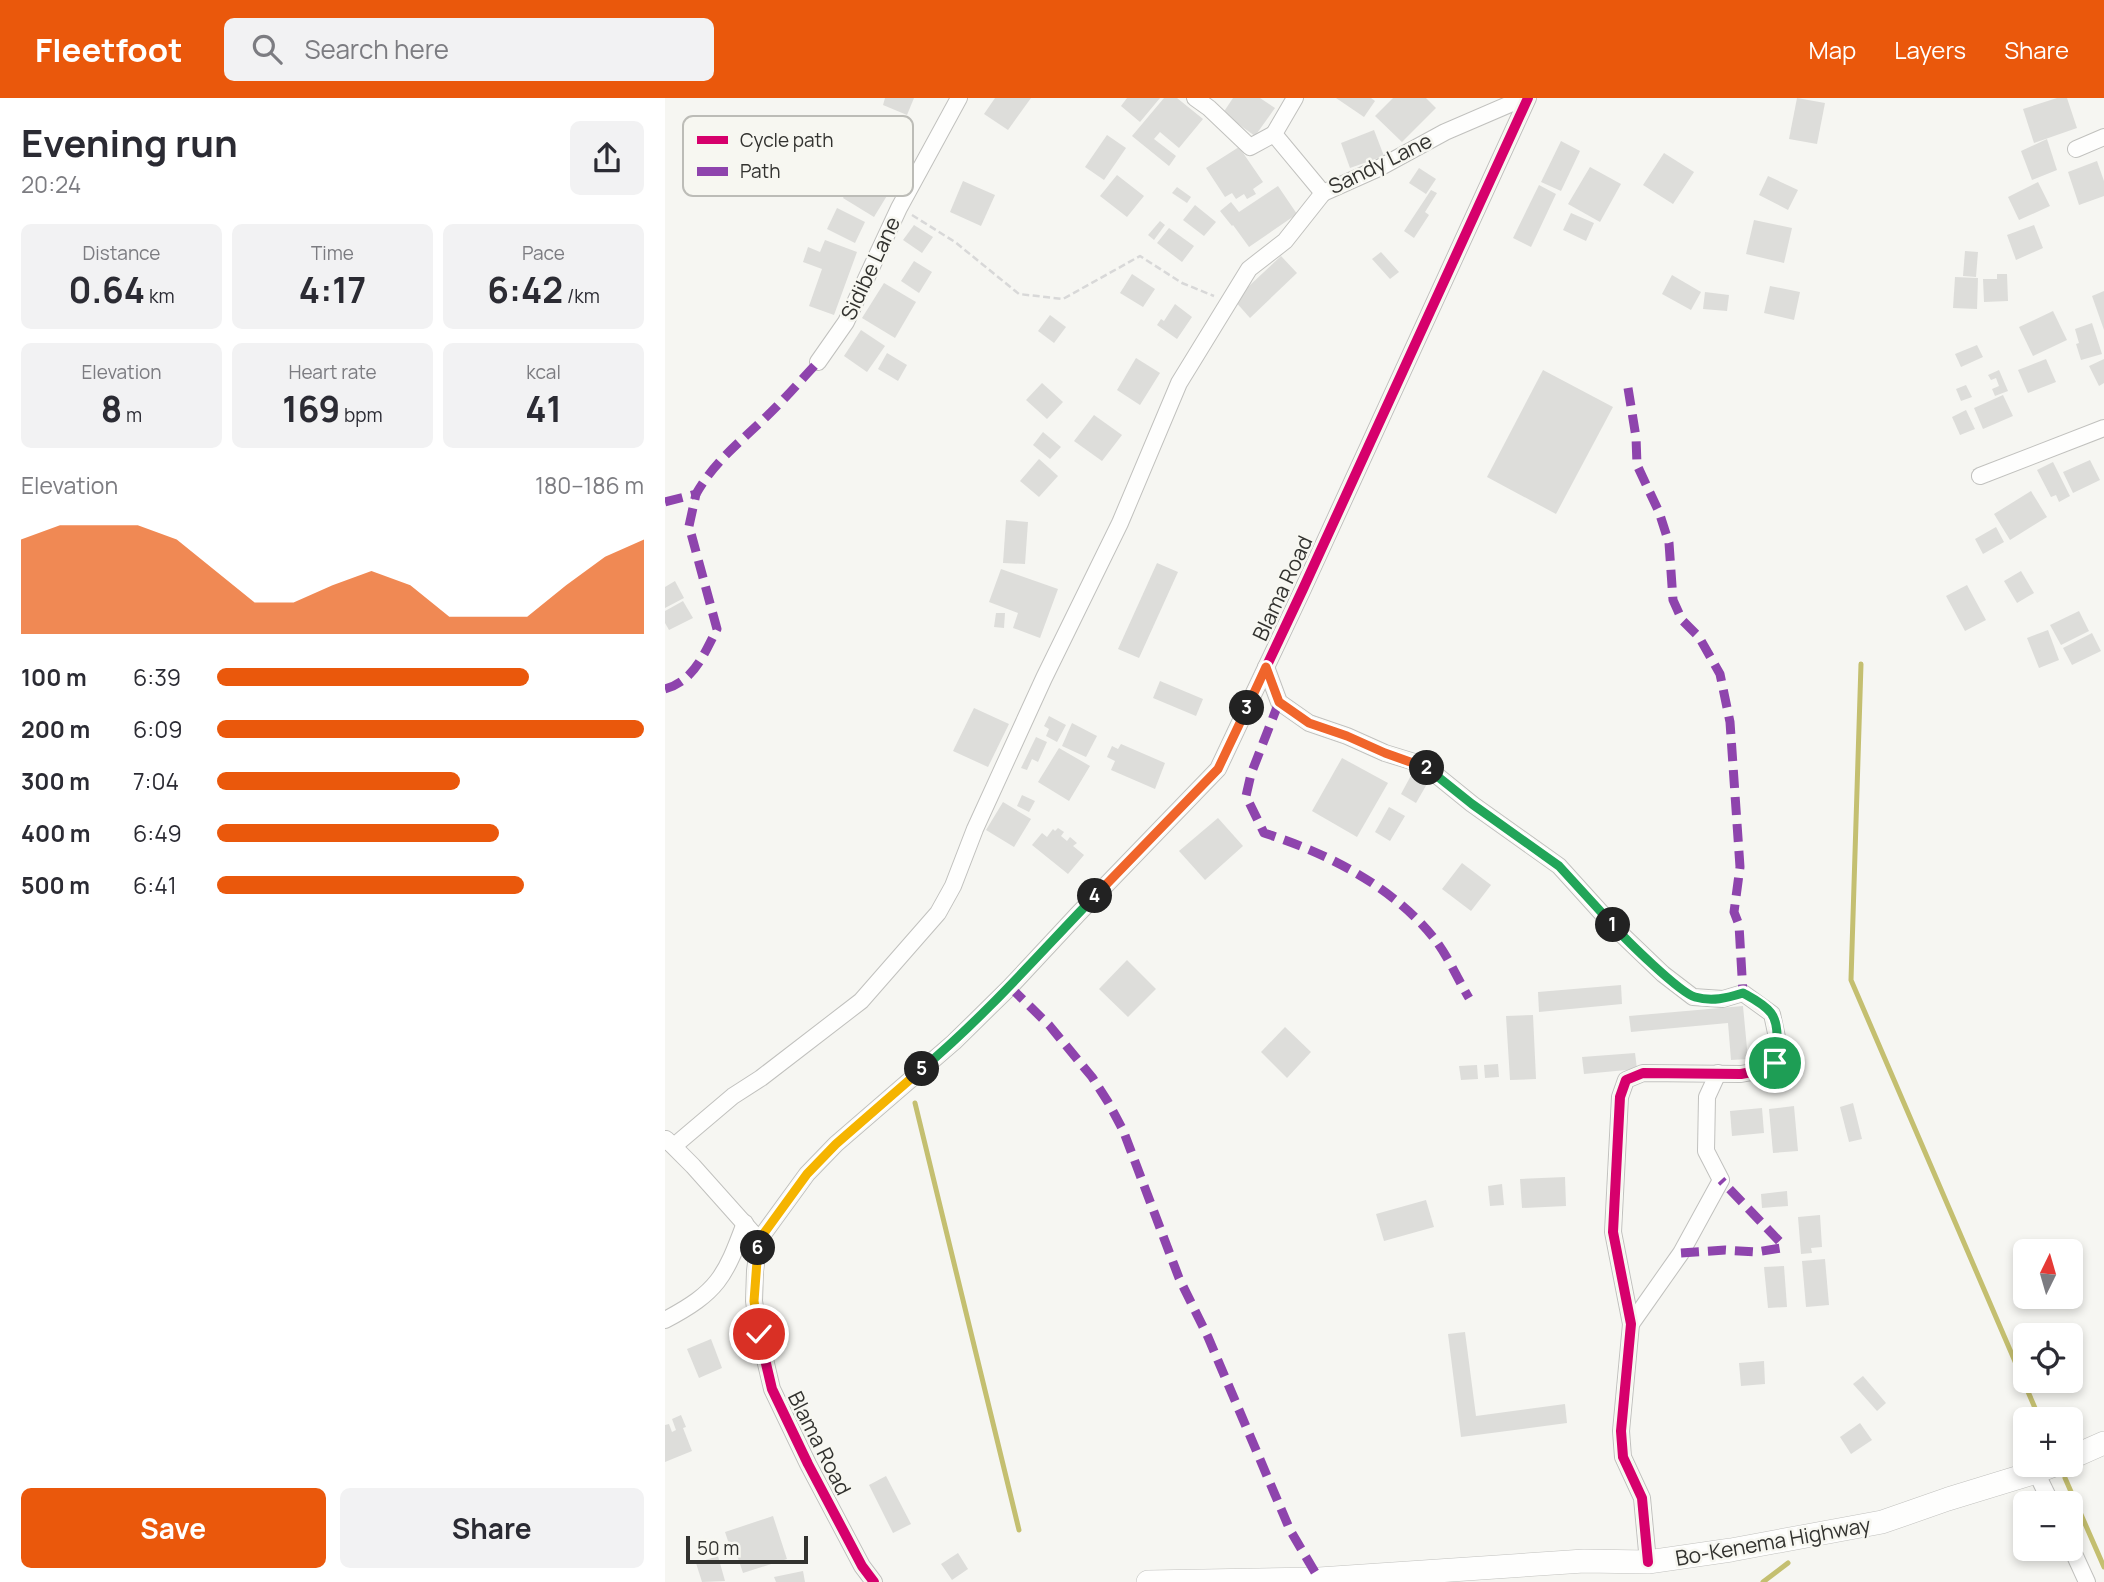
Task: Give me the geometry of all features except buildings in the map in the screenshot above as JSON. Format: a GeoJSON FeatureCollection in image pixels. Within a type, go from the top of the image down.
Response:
{"type":"FeatureCollection","features":[{"type":"Feature","properties":{"kind":"highway"},"geometry":{"type":"LineString","coordinates":[[2083,1452],[2104,1443]]}},
{"type":"Feature","properties":{"kind":"highway","name":"Bo-Kenema Highway"},"geometry":{"type":"LineString","coordinates":[[1148,1582],[1319,1579],[1584,1562],[1648,1562],[1731,1550],[1882,1522],[2019,1477]]}},
{"type":"Feature","properties":{"kind":"street","name":"Sidibe Lane"},"geometry":{"type":"LineString","coordinates":[[913,182],[959,98]]}},
{"type":"Feature","properties":{"kind":"street"},"geometry":{"type":"LineString","coordinates":[[1195,98],[1250,147],[1274,134],[1295,98]]}},
{"type":"Feature","properties":{"kind":"street","name":"Sandy Lane"},"geometry":{"type":"LineString","coordinates":[[1274,134],[1323,194],[1444,132],[1526,98]]}},
{"type":"Feature","properties":{"kind":"street","name":"Blama Road"},"geometry":{"type":"LineString","coordinates":[[874,1582],[862,1566],[808,1464],[772,1389],[754,1301],[759,1240],[807,1174],[836,1144],[954,1042],[1218,769],[1526,98]]}},
{"type":"Feature","properties":{"kind":"street"},"geometry":{"type":"LineString","coordinates":[[2076,149],[2104,137]]}},
{"type":"Feature","properties":{"kind":"street"},"geometry":{"type":"LineString","coordinates":[[759,1240],[668,1141],[761,1078],[861,1001],[938,913],[953,886],[975,829],[1044,678],[1119,523],[1179,383],[1249,269],[1285,241],[1323,194]]}},
{"type":"Feature","properties":{"kind":"street","name":"Sidibe Lane"},"geometry":{"type":"LineString","coordinates":[[818,362],[846,322],[906,196]]}},
{"type":"Feature","properties":{"kind":"street"},"geometry":{"type":"LineString","coordinates":[[1980,475],[2104,428]]}},
{"type":"Feature","properties":{"kind":"street"},"geometry":{"type":"LineString","coordinates":[[1266,667],[1279,702],[1309,723],[1385,753],[1424,765],[1472,804],[1559,866],[1616,929],[1663,974],[1693,997],[1723,999],[1743,993],[1772,1014],[1778,1042],[1775,1063],[1762,1070],[1741,1074],[1643,1073],[1626,1080],[1620,1097],[1613,1232],[1631,1324],[1622,1431],[1623,1457],[1642,1498],[1648,1562]]}},
{"type":"Feature","properties":{"kind":"street"},"geometry":{"type":"LineString","coordinates":[[1631,1324],[1681,1253],[1721,1181],[1706,1151],[1707,1097],[1718,1073]]}},
{"type":"Feature","properties":{"kind":"street"},"geometry":{"type":"LineString","coordinates":[[665,1320],[706,1296],[719,1281],[745,1223]]}},
{"type":"Feature","properties":{"kind":"street"},"geometry":{"type":"LineString","coordinates":[[2077,1561],[2087,1582]]}},
{"type":"Feature","properties":{"kind":"path"},"geometry":{"type":"LineString","coordinates":[[899,208],[955,242],[1019,294],[1063,299],[1140,256],[1182,283],[1230,302]]}},
{"type":"Feature","properties":{"kind":"waterway"},"geometry":{"type":"LineString","coordinates":[[1861,664],[1851,980],[2035,1407]]}},
{"type":"Feature","properties":{"kind":"waterway"},"geometry":{"type":"LineString","coordinates":[[915,1103],[1019,1530]]}},
{"type":"Feature","properties":{"kind":"waterway"},"geometry":{"type":"LineString","coordinates":[[2065,1478],[2104,1567]]}},
{"type":"Feature","properties":{"kind":"waterway"},"geometry":{"type":"LineString","coordinates":[[1763,1582],[1788,1563]]}},
{"type":"Feature","properties":{"kind":"marked path"},"geometry":{"type":"LineString","coordinates":[[665,502],[696,494],[719,462],[818,362]]}},
{"type":"Feature","properties":{"kind":"marked path"},"geometry":{"type":"LineString","coordinates":[[1628,388],[1636,437],[1637,465],[1659,512],[1669,543],[1673,600],[1682,620],[1699,637],[1720,674],[1730,722],[1740,867],[1734,912],[1739,925],[1743,993]]}},
{"type":"Feature","properties":{"kind":"marked path"},"geometry":{"type":"LineString","coordinates":[[665,689],[684,680],[691,673],[717,629],[689,526],[696,494]]}},
{"type":"Feature","properties":{"kind":"marked path"},"geometry":{"type":"LineString","coordinates":[[1279,702],[1251,774],[1246,796],[1264,833],[1333,861],[1356,873],[1398,902],[1433,937],[1469,998]]}},
{"type":"Feature","properties":{"kind":"marked path"},"geometry":{"type":"LineString","coordinates":[[1010,987],[1049,1025],[1092,1077],[1123,1130],[1179,1278],[1208,1337],[1290,1530],[1319,1579]]}},
{"type":"Feature","properties":{"kind":"marked path"},"geometry":{"type":"LineString","coordinates":[[1681,1253],[1725,1250],[1756,1252],[1781,1248],[1781,1243],[1721,1180]]}},
{"type":"Feature","properties":{"kind":"cycle path"},"geometry":{"type":"LineString","coordinates":[[874,1582],[862,1566],[808,1464],[772,1389],[754,1301],[759,1240],[807,1174],[836,1144],[954,1042],[1218,769],[1528,98]]}},
{"type":"Feature","properties":{"kind":"cycle path"},"geometry":{"type":"LineString","coordinates":[[1266,667],[1279,702],[1309,723],[1385,753],[1424,765],[1472,804],[1559,866],[1616,929],[1663,974],[1693,997],[1723,999],[1743,993],[1772,1014],[1778,1042],[1775,1063],[1762,1070],[1741,1074],[1643,1073],[1626,1080],[1620,1097],[1613,1232],[1631,1324],[1621,1431],[1623,1457],[1642,1498],[1648,1562]]}},
{"type":"Feature","properties":{"kind":"route"},"geometry":{"type":"LineString","coordinates":[[759,1334],[754,1301],[759,1240],[807,1174],[836,1144],[954,1042],[1010,987],[1218,769],[1266,667],[1279,702],[1309,723],[1385,753],[1424,765],[1472,804],[1559,866],[1616,929],[1663,974],[1693,997],[1723,999],[1743,993],[1765,1007],[1772,1014],[1778,1042],[1775,1063]]}}]}
